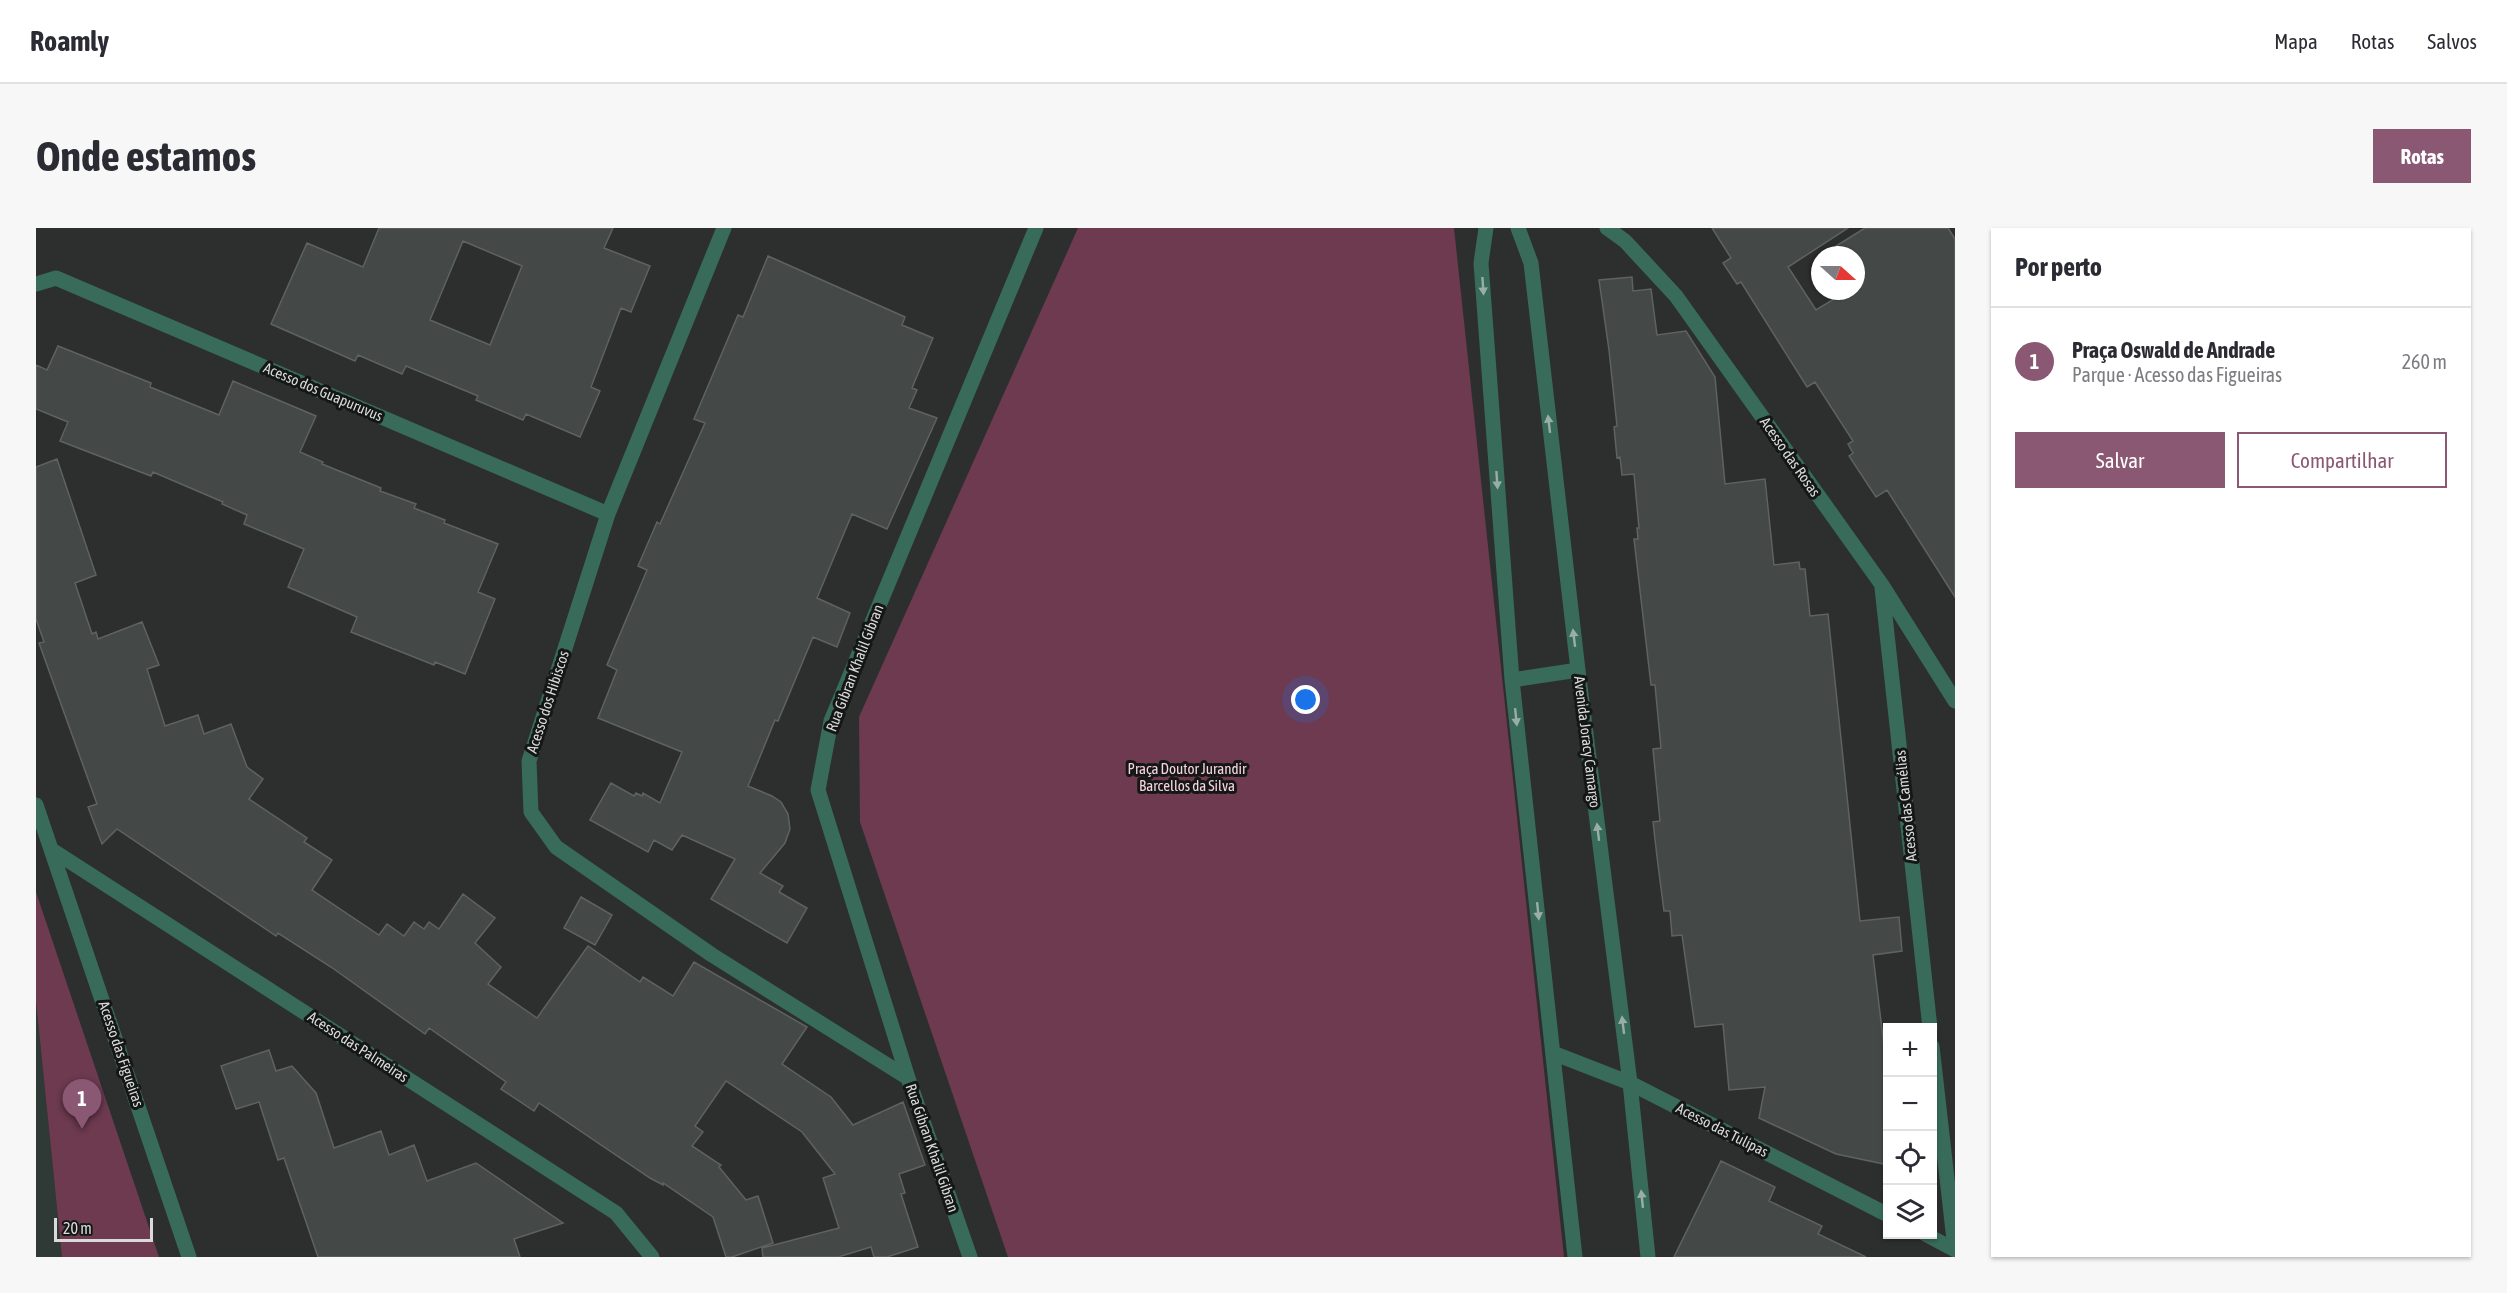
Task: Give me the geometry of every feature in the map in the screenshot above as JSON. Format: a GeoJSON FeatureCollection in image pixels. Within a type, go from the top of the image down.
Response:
{"type":"FeatureCollection","features":[{"type":"Feature","properties":{"kind":"street","name":"Acesso dos Hibiscos"},"geometry":{"type":"LineString","coordinates":[[724,228],[608,514],[529,761],[531,812],[556,847],[712,955],[908,1078]]}},
{"type":"Feature","properties":{"kind":"street","name":"Rua Gibran Khalil Gibran"},"geometry":{"type":"LineString","coordinates":[[970,1257],[908,1078],[818,790],[831,721],[1036,228]]}},
{"type":"Feature","properties":{"kind":"street"},"geometry":{"type":"LineString","coordinates":[[1486,228],[1481,263],[1512,680],[1575,1257]]}},
{"type":"Feature","properties":{"kind":"street","name":"Avenida Joracy Camargo"},"geometry":{"type":"LineString","coordinates":[[1518,228],[1531,263],[1578,670],[1630,1083],[1648,1257]]}},
{"type":"Feature","properties":{"kind":"street","name":"Acesso das Rosas"},"geometry":{"type":"LineString","coordinates":[[1607,228],[1625,241],[1676,296],[1881,585],[1954,697]]}},
{"type":"Feature","properties":{"kind":"street","name":"Acesso dos Guapuruvus"},"geometry":{"type":"LineString","coordinates":[[36,284],[56,278],[608,514]]}},
{"type":"Feature","properties":{"kind":"street","name":"Acesso das Camélias"},"geometry":{"type":"LineString","coordinates":[[1881,585],[1929,1023]]}},
{"type":"Feature","properties":{"kind":"street"},"geometry":{"type":"LineString","coordinates":[[1512,680],[1578,670]]}},
{"type":"Feature","properties":{"kind":"street","name":"Acesso das Figueiras"},"geometry":{"type":"LineString","coordinates":[[36,806],[189,1257]]}},
{"type":"Feature","properties":{"kind":"street","name":"Acesso das Palmeiras"},"geometry":{"type":"LineString","coordinates":[[52,850],[616,1213],[652,1257]]}},
{"type":"Feature","properties":{"kind":"street","name":"Acesso das Tulipas"},"geometry":{"type":"LineString","coordinates":[[1553,1053],[1630,1083],[1883,1213]]}},
{"type":"Feature","properties":{"kind":"street"},"geometry":{"type":"LineString","coordinates":[[1935,1077],[1955,1250]]}},
{"type":"Feature","properties":{"kind":"street"},"geometry":{"type":"LineString","coordinates":[[1934,1239],[1955,1250]]}},
{"type":"Feature","properties":{"kind":"shaded area"},"geometry":{"type":"Polygon","coordinates":[[[36,1001],[62,1257],[36,1257],[36,1001]]]}},
{"type":"Feature","properties":{"kind":"green space","name":"Praça Doutor Jurandir Barcellos da Silva"},"geometry":{"type":"Polygon","coordinates":[[[1078,228],[1454,228],[1564,1257],[1008,1257],[860,822],[859,717],[1078,228]]]}},
{"type":"Feature","properties":{"kind":"green space"},"geometry":{"type":"Polygon","coordinates":[[[36,892],[159,1257],[62,1257],[36,1001],[36,892]]]}},
{"type":"Feature","properties":{"kind":"building"},"geometry":{"type":"Polygon","coordinates":[[[379,228],[613,228],[604,248],[650,266],[631,312],[621,308],[591,387],[600,391],[580,437],[526,414],[523,420],[476,400],[478,396],[406,366],[402,374],[358,355],[355,361],[271,324],[307,243],[363,267],[379,228]],[[463,241],[430,320],[490,345],[522,266],[463,241]]]}},
{"type":"Feature","properties":{"kind":"building"},"geometry":{"type":"Polygon","coordinates":[[[1712,228],[1848,228],[1820,246],[1811,246],[1811,252],[1788,267],[1816,310],[1832,300],[1865,300],[1865,246],[1836,246],[1865,228],[1948,228],[1955,239],[1955,597],[1887,490],[1876,497],[1849,456],[1853,453],[1848,444],[1853,441],[1815,382],[1807,387],[1741,282],[1737,284],[1723,263],[1731,258],[1712,228]]]}},
{"type":"Feature","properties":{"kind":"building"},"geometry":{"type":"Polygon","coordinates":[[[768,256],[905,317],[902,325],[933,338],[912,388],[917,390],[909,408],[937,418],[887,529],[852,514],[817,598],[850,613],[837,647],[813,637],[748,786],[781,802],[788,814],[790,829],[785,843],[760,873],[783,886],[779,892],[807,908],[787,943],[711,899],[735,859],[682,835],[672,850],[654,840],[648,852],[590,820],[611,783],[634,796],[636,793],[642,796],[643,793],[660,803],[682,752],[598,718],[617,670],[607,665],[647,570],[638,566],[657,522],[660,524],[705,423],[694,419],[738,315],[743,317],[768,256]]]}},
{"type":"Feature","properties":{"kind":"building"},"geometry":{"type":"Polygon","coordinates":[[[1632,277],[1633,291],[1651,289],[1657,335],[1686,331],[1715,377],[1725,484],[1765,479],[1774,565],[1799,562],[1800,569],[1805,569],[1810,616],[1828,614],[1860,921],[1899,917],[1902,951],[1873,955],[1883,1038],[1883,1164],[1836,1154],[1759,1118],[1765,1087],[1729,1090],[1723,1024],[1695,1027],[1682,935],[1672,936],[1670,911],[1664,911],[1658,865],[1653,822],[1660,821],[1653,749],[1661,748],[1655,685],[1651,685],[1634,539],[1638,539],[1637,528],[1639,528],[1634,474],[1622,475],[1620,457],[1617,458],[1614,427],[1617,426],[1599,280],[1632,277]]]}},
{"type":"Feature","properties":{"kind":"building"},"geometry":{"type":"Polygon","coordinates":[[[58,346],[151,383],[150,387],[219,415],[233,381],[316,416],[300,452],[323,462],[322,464],[381,488],[380,491],[416,504],[414,508],[445,520],[444,523],[498,544],[478,592],[495,599],[465,674],[435,662],[434,665],[351,632],[357,617],[288,587],[304,549],[244,524],[247,515],[222,504],[223,502],[153,472],[151,476],[60,441],[68,422],[36,409],[36,365],[47,370],[58,346]]]}},
{"type":"Feature","properties":{"kind":"building"},"geometry":{"type":"Polygon","coordinates":[[[57,459],[96,575],[75,583],[92,634],[96,632],[98,639],[142,622],[159,665],[147,669],[165,726],[198,715],[204,734],[231,724],[247,767],[263,779],[249,799],[307,838],[304,842],[332,860],[312,890],[379,935],[387,924],[404,936],[414,922],[424,929],[429,922],[439,929],[463,894],[495,918],[475,943],[501,967],[488,984],[537,1018],[588,946],[640,982],[643,977],[673,996],[694,962],[807,1027],[782,1064],[831,1097],[853,1125],[903,1102],[925,1165],[899,1174],[905,1193],[901,1194],[918,1247],[887,1257],[874,1257],[871,1247],[838,1257],[763,1257],[762,1248],[839,1228],[823,1178],[835,1174],[802,1132],[726,1081],[695,1126],[703,1132],[692,1146],[721,1165],[719,1167],[746,1200],[758,1196],[773,1243],[726,1257],[713,1217],[663,1183],[663,1185],[650,1178],[539,1103],[534,1111],[501,1089],[506,1082],[429,1028],[425,1034],[331,967],[278,933],[276,936],[117,829],[102,844],[88,807],[97,804],[39,643],[44,642],[36,619],[36,467],[57,459]]]}},
{"type":"Feature","properties":{"kind":"building"},"geometry":{"type":"Polygon","coordinates":[[[581,897],[612,915],[595,945],[564,928],[581,897]]]}},
{"type":"Feature","properties":{"kind":"building"},"geometry":{"type":"Polygon","coordinates":[[[269,1050],[276,1071],[292,1066],[316,1093],[334,1148],[381,1131],[389,1155],[414,1145],[427,1181],[476,1163],[563,1223],[514,1239],[520,1257],[318,1257],[284,1158],[278,1160],[259,1102],[236,1109],[221,1066],[269,1050]]]}},
{"type":"Feature","properties":{"kind":"building"},"geometry":{"type":"Polygon","coordinates":[[[1721,1161],[1775,1187],[1769,1201],[1822,1226],[1818,1234],[1866,1257],[1674,1257],[1721,1161]]]}},
{"type":"Feature","properties":{"kind":"place","name":"Praça Oswald de Andrade"},"geometry":{"type":"Point","coordinates":[82,1129]}}]}
